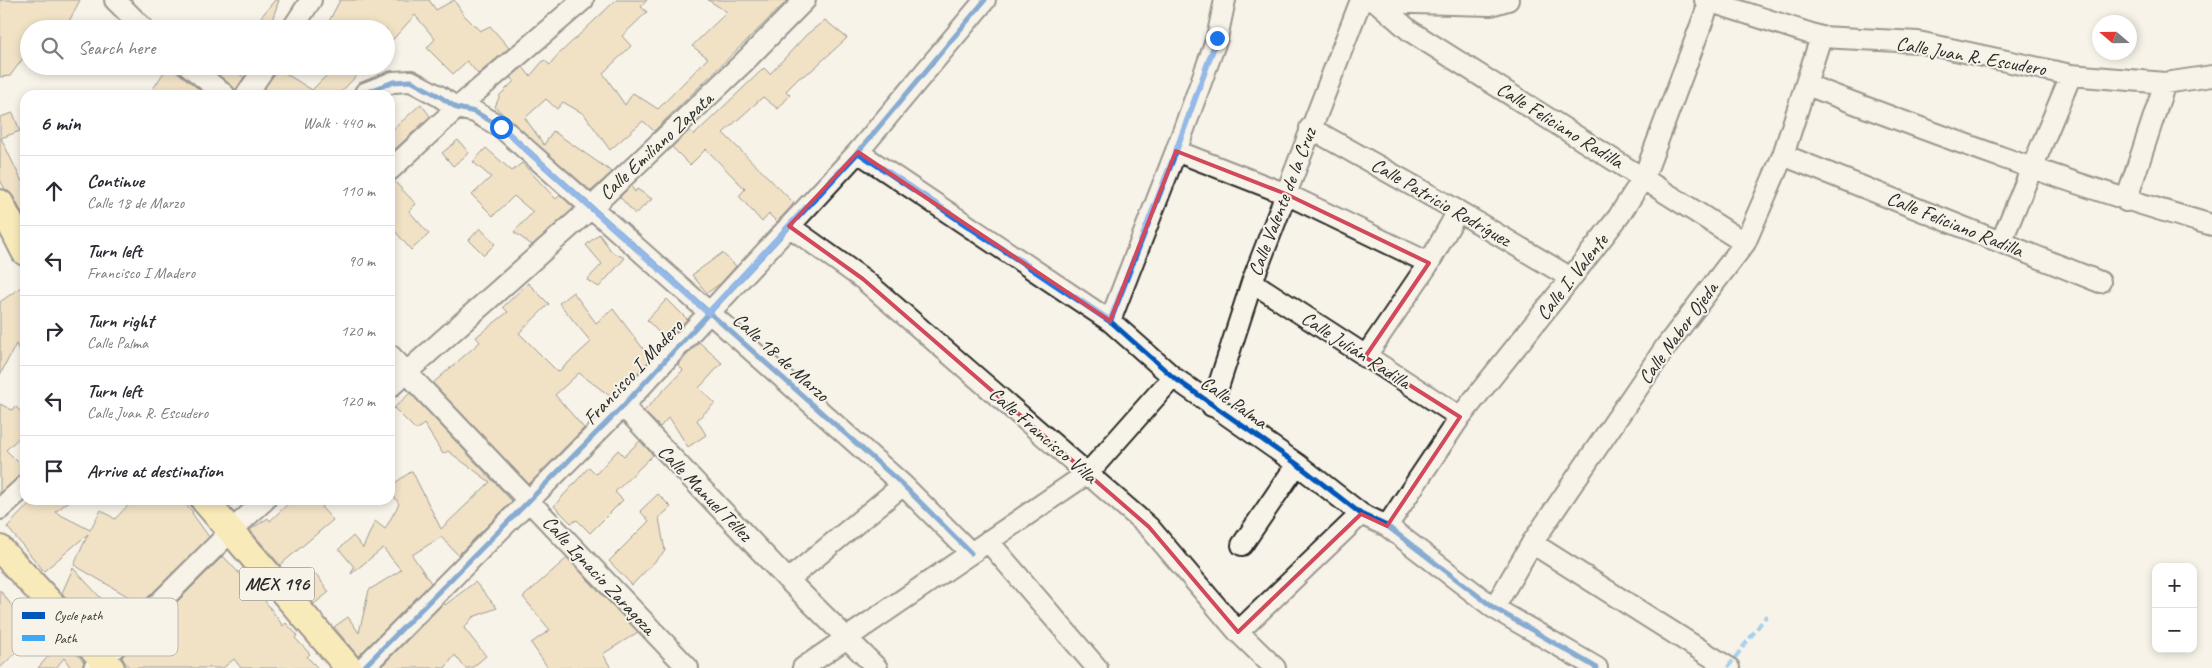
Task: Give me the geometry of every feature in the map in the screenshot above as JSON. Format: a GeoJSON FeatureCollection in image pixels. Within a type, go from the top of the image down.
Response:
{"type":"FeatureCollection","features":[{"type":"Feature","properties":{"kind":"main road"},"geometry":{"type":"LineString","coordinates":[[0,203],[20,242]]}},
{"type":"Feature","properties":{"kind":"main road","name":"MEX 196"},"geometry":{"type":"LineString","coordinates":[[208,505],[349,668]]}},
{"type":"Feature","properties":{"kind":"main road"},"geometry":{"type":"LineString","coordinates":[[0,549],[44,598]]}},
{"type":"Feature","properties":{"kind":"street"},"geometry":{"type":"LineString","coordinates":[[115,0],[135,20]]}},
{"type":"Feature","properties":{"kind":"street"},"geometry":{"type":"LineString","coordinates":[[298,20],[311,0]]}},
{"type":"Feature","properties":{"kind":"street"},"geometry":{"type":"LineString","coordinates":[[395,165],[457,108],[584,0]]}},
{"type":"Feature","properties":{"kind":"street","name":"Calle Emiliano Zapata"},"geometry":{"type":"LineString","coordinates":[[395,382],[590,208],[743,63],[805,0]]}},
{"type":"Feature","properties":{"kind":"street","name":"Francisco I Madero"},"geometry":{"type":"LineString","coordinates":[[363,668],[530,502],[623,406],[858,152],[985,0]]}},
{"type":"Feature","properties":{"kind":"street"},"geometry":{"type":"LineString","coordinates":[[1110,321],[1176,151],[1217,38],[1225,0]]}},
{"type":"Feature","properties":{"kind":"street"},"geometry":{"type":"LineString","coordinates":[[1369,1],[1498,2]]}},
{"type":"Feature","properties":{"kind":"street","name":"Calle Feliciano Radilla"},"geometry":{"type":"LineString","coordinates":[[1369,1],[1410,31],[1746,243]]}},
{"type":"Feature","properties":{"kind":"street","name":"Calle Valente de la Cruz"},"geometry":{"type":"LineString","coordinates":[[1212,406],[1252,282],[1310,128],[1369,1]]}},
{"type":"Feature","properties":{"kind":"street","name":"Calle Juan R. Escudero"},"geometry":{"type":"LineString","coordinates":[[1707,1],[1821,37],[1918,42],[2071,75],[2165,84],[2212,76]]}},
{"type":"Feature","properties":{"kind":"street","name":"Calle I. Valente"},"geometry":{"type":"LineString","coordinates":[[1387,526],[1460,417],[1619,216],[1644,177],[1707,1]]}},
{"type":"Feature","properties":{"kind":"street","name":"Calle Nabor Ojeda"},"geometry":{"type":"LineString","coordinates":[[1494,608],[1532,543],[1667,345],[1746,243],[1783,155],[1821,37]]}},
{"type":"Feature","properties":{"kind":"street"},"geometry":{"type":"LineString","coordinates":[[200,75],[218,90]]}},
{"type":"Feature","properties":{"kind":"street"},"geometry":{"type":"LineString","coordinates":[[249,90],[260,75]]}},
{"type":"Feature","properties":{"kind":"street"},"geometry":{"type":"LineString","coordinates":[[2001,242],[2071,75]]}},
{"type":"Feature","properties":{"kind":"street","name":"Calle 18 de Marzo"},"geometry":{"type":"LineString","coordinates":[[373,90],[394,82],[411,81],[457,108],[475,112],[501,127],[903,485],[970,553]]}},
{"type":"Feature","properties":{"kind":"street"},"geometry":{"type":"LineString","coordinates":[[2126,201],[2165,84]]}},
{"type":"Feature","properties":{"kind":"street"},"geometry":{"type":"LineString","coordinates":[[1807,85],[1922,129],[2126,201],[2212,225]]}},
{"type":"Feature","properties":{"kind":"street","name":"Calle Patricio Rodríguez"},"geometry":{"type":"LineString","coordinates":[[1310,128],[1458,211],[1571,278]]}},
{"type":"Feature","properties":{"kind":"street"},"geometry":{"type":"LineString","coordinates":[[1176,151],[1286,194],[1428,263]]}},
{"type":"Feature","properties":{"kind":"street","name":"Calle Palma"},"geometry":{"type":"LineString","coordinates":[[858,152],[1110,321],[1173,377],[1297,464],[1361,514],[1387,526],[1494,608],[1597,668]]}},
{"type":"Feature","properties":{"kind":"street","name":"Calle Feliciano Radilla"},"geometry":{"type":"LineString","coordinates":[[1783,155],[2100,282]]}},
{"type":"Feature","properties":{"kind":"street"},"geometry":{"type":"LineString","coordinates":[[1365,357],[1428,263],[1458,211]]}},
{"type":"Feature","properties":{"kind":"street","name":"Calle Francisco Villa"},"geometry":{"type":"LineString","coordinates":[[788,226],[863,279],[1148,527],[1238,632],[1275,668]]}},
{"type":"Feature","properties":{"kind":"street","name":"Calle Julián Radilla"},"geometry":{"type":"LineString","coordinates":[[1252,282],[1460,417]]}},
{"type":"Feature","properties":{"kind":"street","name":"Calle Ignacio Zaragoza"},"geometry":{"type":"LineString","coordinates":[[395,360],[530,502],[676,664]]}},
{"type":"Feature","properties":{"kind":"street"},"geometry":{"type":"LineString","coordinates":[[803,668],[1088,473],[1173,377]]}},
{"type":"Feature","properties":{"kind":"street","name":"Calle Manuel Téllez"},"geometry":{"type":"LineString","coordinates":[[623,406],[788,580],[877,668]]}},
{"type":"Feature","properties":{"kind":"street"},"geometry":{"type":"LineString","coordinates":[[1242,544],[1297,464]]}},
{"type":"Feature","properties":{"kind":"street"},"geometry":{"type":"LineString","coordinates":[[788,580],[903,485]]}},
{"type":"Feature","properties":{"kind":"street"},"geometry":{"type":"LineString","coordinates":[[0,509],[20,491]]}},
{"type":"Feature","properties":{"kind":"street"},"geometry":{"type":"LineString","coordinates":[[167,598],[231,531],[260,505]]}},
{"type":"Feature","properties":{"kind":"street"},"geometry":{"type":"LineString","coordinates":[[1238,632],[1361,514]]}},
{"type":"Feature","properties":{"kind":"street"},"geometry":{"type":"LineString","coordinates":[[988,541],[1097,668]]}},
{"type":"Feature","properties":{"kind":"street"},"geometry":{"type":"LineString","coordinates":[[1532,543],[1729,668]]}},
{"type":"Feature","properties":{"kind":"highlighted area"},"geometry":{"type":"Polygon","coordinates":[[[1176,151],[1286,194],[1429,263],[1365,357],[1460,417],[1387,526],[1361,514],[1238,632],[1149,527],[863,279],[789,226],[858,152],[1110,321],[1176,151]]]}},
{"type":"Feature","properties":{"kind":"building"},"geometry":{"type":"Polygon","coordinates":[[[0,0],[80,0],[70,20],[20,20],[20,62],[10,76],[0,77],[0,0]]]}},
{"type":"Feature","properties":{"kind":"building"},"geometry":{"type":"Polygon","coordinates":[[[275,0],[279,0],[272,20],[258,20],[275,0]]]}},
{"type":"Feature","properties":{"kind":"building"},"geometry":{"type":"Polygon","coordinates":[[[340,0],[429,0],[436,10],[454,0],[463,14],[480,31],[490,26],[509,48],[478,74],[467,61],[453,74],[427,48],[435,39],[415,15],[395,37],[395,20],[330,20],[340,0]]]}},
{"type":"Feature","properties":{"kind":"building"},"geometry":{"type":"Polygon","coordinates":[[[616,0],[647,0],[641,7],[647,12],[622,36],[631,46],[603,73],[625,105],[633,93],[658,109],[708,58],[692,46],[727,12],[708,0],[788,0],[654,131],[643,121],[610,150],[584,114],[563,102],[557,109],[546,99],[525,118],[544,145],[553,131],[612,172],[591,191],[495,107],[500,95],[514,81],[510,78],[523,67],[530,76],[544,60],[550,65],[559,54],[616,0]]]}},
{"type":"Feature","properties":{"kind":"building"},"geometry":{"type":"Polygon","coordinates":[[[825,20],[847,38],[786,91],[790,95],[778,109],[763,97],[723,133],[794,203],[777,222],[769,214],[762,222],[739,196],[745,189],[706,149],[690,165],[672,147],[690,130],[694,135],[764,68],[770,74],[806,35],[825,20]]]}},
{"type":"Feature","properties":{"kind":"building"},"geometry":{"type":"Polygon","coordinates":[[[162,75],[181,75],[200,90],[152,90],[162,75]]]}},
{"type":"Feature","properties":{"kind":"building"},"geometry":{"type":"Polygon","coordinates":[[[219,75],[241,75],[244,77],[236,90],[219,75]]]}},
{"type":"Feature","properties":{"kind":"building"},"geometry":{"type":"Polygon","coordinates":[[[273,75],[288,75],[312,90],[263,90],[273,75]]]}},
{"type":"Feature","properties":{"kind":"building"},"geometry":{"type":"Polygon","coordinates":[[[327,75],[357,75],[343,90],[312,90],[327,75]]]}},
{"type":"Feature","properties":{"kind":"building"},"geometry":{"type":"Polygon","coordinates":[[[421,104],[430,116],[395,149],[395,127],[421,104]]]}},
{"type":"Feature","properties":{"kind":"building"},"geometry":{"type":"Polygon","coordinates":[[[13,113],[20,131],[1,138],[20,178],[20,209],[13,196],[5,189],[0,180],[0,117],[13,113]]]}},
{"type":"Feature","properties":{"kind":"building"},"geometry":{"type":"Polygon","coordinates":[[[458,140],[469,153],[453,166],[442,153],[458,140]]]}},
{"type":"Feature","properties":{"kind":"building"},"geometry":{"type":"Polygon","coordinates":[[[486,148],[512,171],[522,163],[556,199],[560,195],[574,208],[532,245],[514,232],[533,212],[514,196],[493,216],[472,195],[491,177],[473,162],[486,148]]]}},
{"type":"Feature","properties":{"kind":"building"},"geometry":{"type":"Polygon","coordinates":[[[395,182],[416,204],[409,211],[429,234],[411,250],[395,231],[395,182]]]}},
{"type":"Feature","properties":{"kind":"building"},"geometry":{"type":"Polygon","coordinates":[[[631,186],[635,192],[637,189],[652,199],[635,214],[620,197],[631,186]]]}},
{"type":"Feature","properties":{"kind":"building"},"geometry":{"type":"Polygon","coordinates":[[[480,228],[495,244],[484,255],[469,240],[480,228]]]}},
{"type":"Feature","properties":{"kind":"building"},"geometry":{"type":"Polygon","coordinates":[[[599,234],[612,252],[625,258],[599,287],[587,280],[602,264],[586,245],[599,234]]]}},
{"type":"Feature","properties":{"kind":"building"},"geometry":{"type":"Polygon","coordinates":[[[722,253],[736,266],[721,283],[707,293],[692,275],[722,253]]]}},
{"type":"Feature","properties":{"kind":"building"},"geometry":{"type":"Polygon","coordinates":[[[528,283],[549,304],[519,333],[558,372],[591,342],[559,303],[573,292],[596,323],[613,309],[651,359],[614,399],[579,373],[555,395],[584,428],[529,484],[433,383],[480,342],[476,337],[508,312],[503,307],[528,283]]]}},
{"type":"Feature","properties":{"kind":"building"},"geometry":{"type":"Polygon","coordinates":[[[20,288],[20,353],[16,344],[0,375],[0,302],[20,288]]]}},
{"type":"Feature","properties":{"kind":"building"},"geometry":{"type":"Polygon","coordinates":[[[667,299],[687,319],[667,341],[647,320],[667,299]]]}},
{"type":"Feature","properties":{"kind":"building"},"geometry":{"type":"Polygon","coordinates":[[[699,342],[722,363],[699,388],[715,403],[697,420],[706,435],[688,447],[669,417],[660,427],[644,411],[683,370],[678,365],[699,342]]]}},
{"type":"Feature","properties":{"kind":"building"},"geometry":{"type":"Polygon","coordinates":[[[410,393],[512,501],[458,555],[441,537],[412,555],[431,583],[358,656],[334,627],[348,617],[359,633],[369,590],[401,570],[383,548],[351,574],[354,567],[339,549],[353,536],[363,548],[375,521],[385,529],[399,504],[395,498],[395,483],[412,471],[441,529],[490,482],[448,451],[443,454],[424,424],[416,430],[395,407],[410,393]]]}},
{"type":"Feature","properties":{"kind":"building"},"geometry":{"type":"Polygon","coordinates":[[[0,404],[12,410],[15,406],[20,411],[20,437],[6,450],[20,464],[20,476],[0,493],[0,404]]]}},
{"type":"Feature","properties":{"kind":"building"},"geometry":{"type":"Polygon","coordinates":[[[640,441],[653,455],[615,492],[623,500],[590,533],[577,520],[571,523],[554,506],[589,467],[596,474],[618,450],[624,456],[640,441]]]}},
{"type":"Feature","properties":{"kind":"building"},"geometry":{"type":"Polygon","coordinates":[[[658,494],[671,507],[659,518],[665,551],[632,585],[609,561],[649,521],[640,511],[658,494]]]}},
{"type":"Feature","properties":{"kind":"building"},"geometry":{"type":"Polygon","coordinates":[[[28,505],[64,505],[55,512],[90,530],[101,510],[115,519],[128,505],[186,505],[193,512],[209,537],[147,598],[131,598],[74,565],[88,534],[44,571],[7,527],[28,505]]]}},
{"type":"Feature","properties":{"kind":"building"},"geometry":{"type":"Polygon","coordinates":[[[287,505],[324,505],[321,507],[333,520],[280,565],[250,530],[268,518],[270,521],[287,505]]]}},
{"type":"Feature","properties":{"kind":"building"},"geometry":{"type":"Polygon","coordinates":[[[223,556],[265,601],[283,626],[286,623],[297,635],[295,638],[310,654],[307,657],[318,668],[241,668],[234,659],[223,668],[130,668],[124,661],[123,656],[178,656],[178,601],[223,556]]]}},
{"type":"Feature","properties":{"kind":"building"},"geometry":{"type":"Polygon","coordinates":[[[567,558],[638,632],[603,654],[611,668],[548,668],[531,643],[550,630],[523,597],[567,558]]]}},
{"type":"Feature","properties":{"kind":"building"},"geometry":{"type":"Polygon","coordinates":[[[73,568],[101,598],[67,598],[62,593],[73,568]]]}},
{"type":"Feature","properties":{"kind":"building"},"geometry":{"type":"Polygon","coordinates":[[[316,574],[329,592],[314,604],[299,587],[316,574]]]}},
{"type":"Feature","properties":{"kind":"building"},"geometry":{"type":"Polygon","coordinates":[[[475,582],[497,608],[473,617],[464,628],[486,656],[472,668],[465,668],[455,655],[445,668],[380,668],[444,603],[445,605],[475,582]]]}},
{"type":"Feature","properties":{"kind":"building"},"geometry":{"type":"Polygon","coordinates":[[[0,590],[12,606],[12,656],[0,668],[0,590]]]}},
{"type":"Feature","properties":{"kind":"building"},"geometry":{"type":"Polygon","coordinates":[[[48,656],[79,656],[84,662],[82,668],[71,668],[64,658],[56,668],[38,668],[48,656]]]}},
{"type":"Feature","properties":{"kind":"marked path"},"geometry":{"type":"LineString","coordinates":[[1728,667],[1767,615]]}},
{"type":"Feature","properties":{"kind":"cycle path"},"geometry":{"type":"LineString","coordinates":[[363,668],[623,406],[858,152],[985,0]]}},
{"type":"Feature","properties":{"kind":"cycle path"},"geometry":{"type":"LineString","coordinates":[[373,90],[393,82],[411,81],[457,108],[475,112],[501,127],[903,485],[971,553]]}},
{"type":"Feature","properties":{"kind":"cycle path"},"geometry":{"type":"LineString","coordinates":[[858,152],[1110,321],[1173,377],[1297,464],[1361,514],[1387,526],[1494,608],[1597,668]]}},
{"type":"Feature","properties":{"kind":"route"},"geometry":{"type":"LineString","coordinates":[[501,127],[708,313],[858,152],[1110,321],[1176,151],[1217,38]]}}]}
